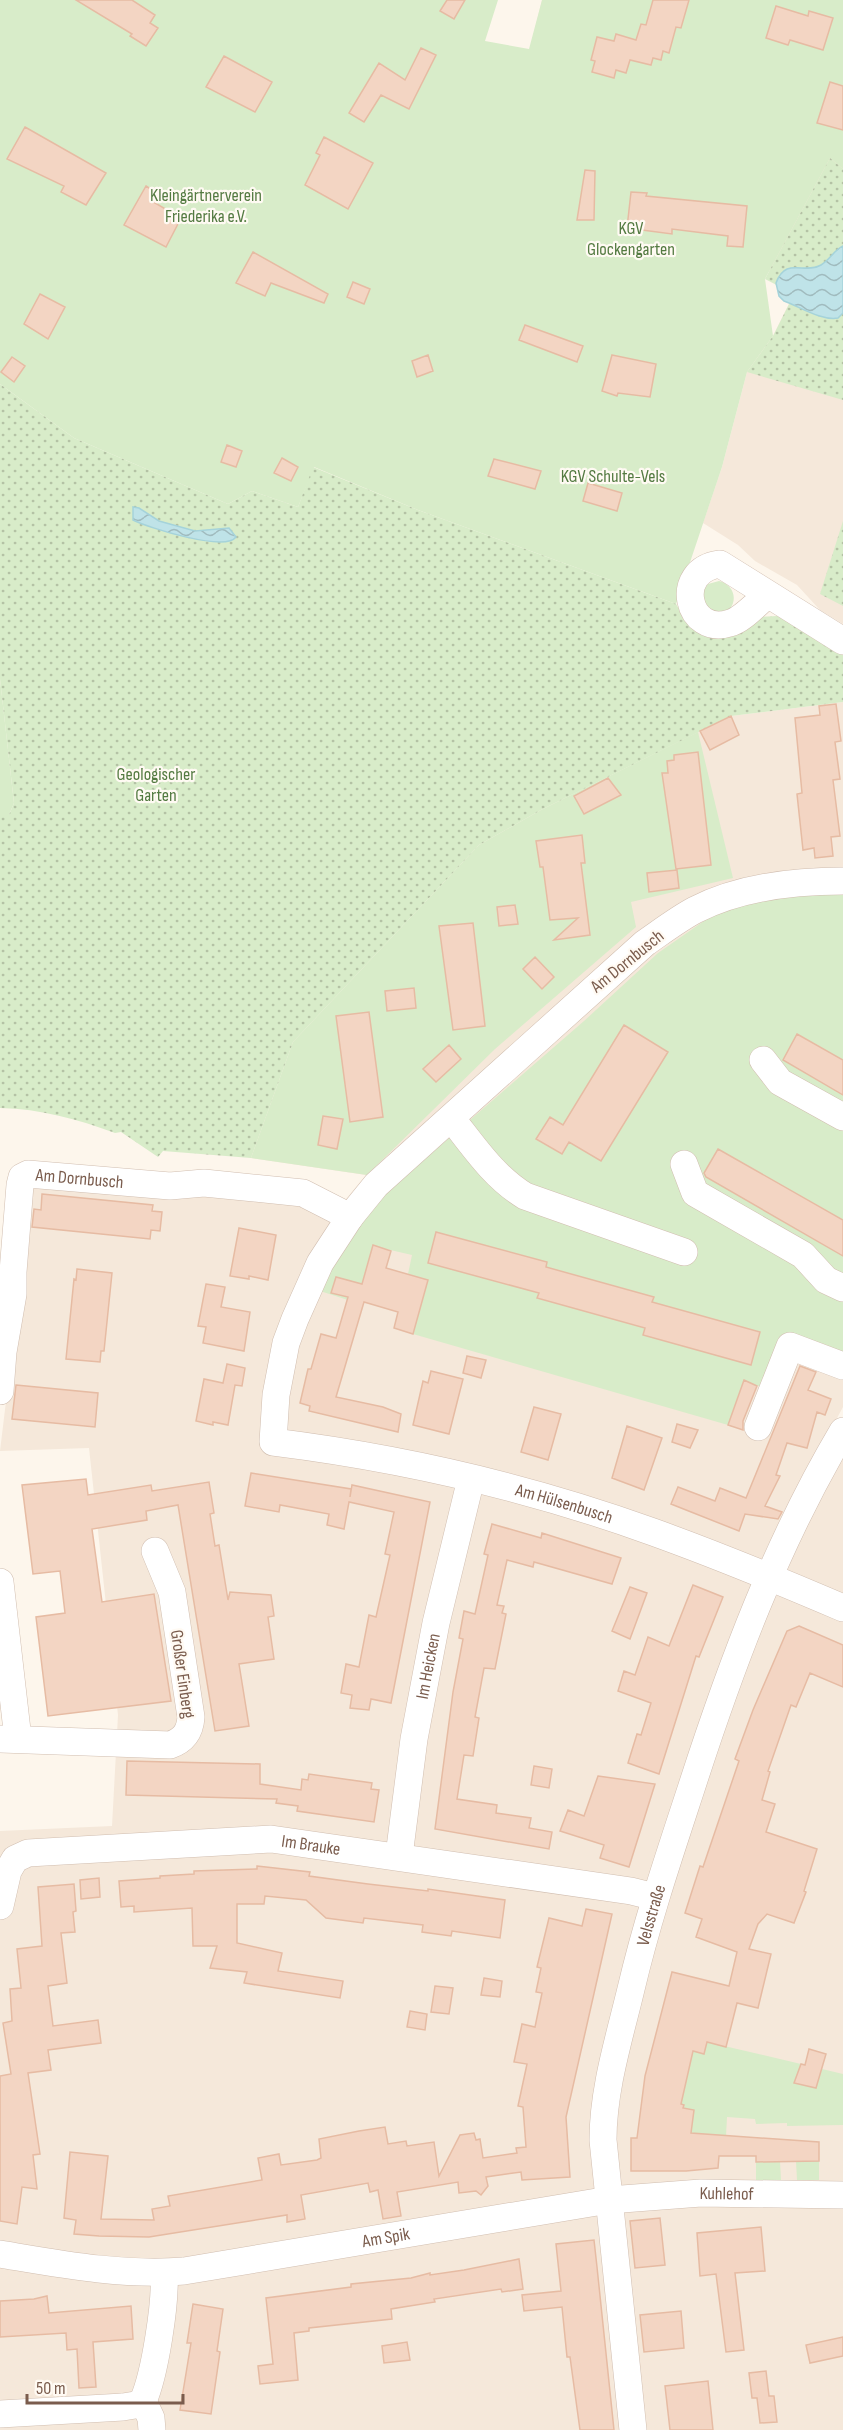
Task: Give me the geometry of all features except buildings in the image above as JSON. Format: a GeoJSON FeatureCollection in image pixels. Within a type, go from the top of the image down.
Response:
{"type":"FeatureCollection","features":[{"type":"Feature","properties":{"kind":"street"},"geometry":{"type":"LineString","coordinates":[[767,595],[843,641]]}},
{"type":"Feature","properties":{"kind":"street","name":"Am Dornbusch"},"geometry":{"type":"LineString","coordinates":[[273,1442],[276,1395],[286,1343],[294,1319],[320,1263],[350,1217],[376,1185],[645,943],[694,910],[753,890],[805,881],[843,881]]}},
{"type":"Feature","properties":{"kind":"street"},"geometry":{"type":"LineString","coordinates":[[763,1060],[780,1082],[843,1117]]}},
{"type":"Feature","properties":{"kind":"street"},"geometry":{"type":"LineString","coordinates":[[452,1119],[499,1177],[525,1196],[684,1252]]}},
{"type":"Feature","properties":{"kind":"street"},"geometry":{"type":"LineString","coordinates":[[684,1164],[695,1193],[803,1255],[826,1280],[843,1288]]}},
{"type":"Feature","properties":{"kind":"street","name":"Am Dornbusch"},"geometry":{"type":"LineString","coordinates":[[0,1391],[3,1352],[13,1294],[20,1185],[22,1177],[28,1174],[170,1186],[204,1183],[303,1193],[350,1217]]}},
{"type":"Feature","properties":{"kind":"street"},"geometry":{"type":"LineString","coordinates":[[758,1427],[790,1346],[843,1366]]}},
{"type":"Feature","properties":{"kind":"street","name":"Velsstraße"},"geometry":{"type":"LineString","coordinates":[[633,2430],[603,2140],[603,2112],[645,1930],[742,1640],[768,1576],[843,1431]]}},
{"type":"Feature","properties":{"kind":"street","name":"Am Hülsenbusch"},"geometry":{"type":"LineString","coordinates":[[273,1442],[383,1459],[566,1503],[652,1531],[843,1608]]}},
{"type":"Feature","properties":{"kind":"street","name":"Im Heicken"},"geometry":{"type":"LineString","coordinates":[[399,1856],[414,1738],[434,1635],[471,1479]]}},
{"type":"Feature","properties":{"kind":"street","name":"Großer Einberg"},"geometry":{"type":"LineString","coordinates":[[0,1582],[9,1739],[170,1745],[187,1734],[191,1726],[191,1717],[172,1592],[155,1551]]}},
{"type":"Feature","properties":{"kind":"street","name":"Im Brauke"},"geometry":{"type":"LineString","coordinates":[[0,1906],[8,1871],[15,1859],[28,1853],[271,1839],[631,1891],[655,1897]]}},
{"type":"Feature","properties":{"kind":"street","name":"Kuhlehof"},"geometry":{"type":"LineString","coordinates":[[609,2200],[701,2193],[843,2195]]}},
{"type":"Feature","properties":{"kind":"street","name":"Am Spik"},"geometry":{"type":"LineString","coordinates":[[0,2254],[64,2265],[164,2273],[609,2200]]}},
{"type":"Feature","properties":{"kind":"street"},"geometry":{"type":"LineString","coordinates":[[152,2430],[151,2418],[144,2401],[151,2377],[165,2288],[164,2273]]}},
{"type":"Feature","properties":{"kind":"street"},"geometry":{"type":"LineString","coordinates":[[0,2414],[123,2407],[144,2401]]}},
{"type":"Feature","properties":{"kind":"shaded area"},"geometry":{"type":"Polygon","coordinates":[[[542,0],[843,0],[843,624],[820,610],[797,585],[755,561],[738,545],[703,523],[722,467],[747,372],[773,336],[794,294],[530,49],[542,0]]]}},
{"type":"Feature","properties":{"kind":"shaded area"},"geometry":{"type":"Polygon","coordinates":[[[843,702],[843,867],[837,871],[843,890],[843,1407],[768,1545],[749,1592],[600,2066],[622,2430],[0,2430],[0,1831],[112,1826],[118,1715],[89,1448],[0,1451],[32,1186],[174,1186],[340,1206],[366,1175],[251,1158],[293,1042],[479,845],[541,810],[731,716],[843,702]]]}},
{"type":"Feature","properties":{"kind":"shaded area"},"geometry":{"type":"Polygon","coordinates":[[[843,1454],[843,2430],[645,2430],[616,2140],[625,2069],[656,1933],[737,1688],[772,1599],[778,1595],[789,1573],[786,1564],[843,1454]]]}},
{"type":"Feature","properties":{"kind":"green space"},"geometry":{"type":"Polygon","coordinates":[[[0,0],[498,0],[485,41],[529,49],[542,0],[843,0],[843,169],[830,158],[765,279],[773,336],[747,372],[722,467],[676,604],[418,510],[314,467],[298,507],[252,491],[228,504],[74,438],[0,384],[0,0]]]}},
{"type":"Feature","properties":{"kind":"green space"},"geometry":{"type":"Polygon","coordinates":[[[830,158],[843,169],[843,400],[747,372],[773,336],[794,294],[765,279],[830,158]]]}},
{"type":"Feature","properties":{"kind":"green space","name":"Geologischer Garten"},"geometry":{"type":"Polygon","coordinates":[[[0,384],[74,438],[228,504],[252,491],[298,507],[313,467],[418,510],[676,604],[686,620],[777,616],[787,619],[843,652],[843,702],[731,716],[541,810],[479,845],[293,1042],[251,1158],[163,1151],[158,1157],[121,1132],[115,1133],[73,1119],[44,1113],[0,1108],[0,815],[9,815],[14,803],[0,679],[0,384]]]}},
{"type":"Feature","properties":{"kind":"green space"},"geometry":{"type":"Polygon","coordinates":[[[843,521],[843,606],[820,594],[843,521]]]}},
{"type":"Feature","properties":{"kind":"green space"},"geometry":{"type":"Polygon","coordinates":[[[719,581],[732,590],[733,604],[726,613],[709,613],[701,593],[708,584],[719,581]]]}},
{"type":"Feature","properties":{"kind":"green space"},"geometry":{"type":"Polygon","coordinates":[[[0,679],[14,803],[9,815],[0,815],[0,679]]]}},
{"type":"Feature","properties":{"kind":"green space"},"geometry":{"type":"Polygon","coordinates":[[[698,732],[733,878],[631,902],[636,927],[495,1049],[367,1175],[251,1158],[293,1042],[479,845],[541,810],[698,732]]]}},
{"type":"Feature","properties":{"kind":"green space"},"geometry":{"type":"Polygon","coordinates":[[[843,893],[843,1356],[783,1334],[761,1387],[744,1381],[728,1425],[413,1334],[428,1280],[408,1274],[412,1255],[373,1246],[357,1303],[317,1290],[352,1232],[387,1192],[584,1021],[658,953],[714,914],[769,897],[843,893]]]}},
{"type":"Feature","properties":{"kind":"green space"},"geometry":{"type":"Polygon","coordinates":[[[707,2042],[801,2064],[794,2083],[816,2088],[822,2069],[843,2074],[843,2125],[756,2124],[755,2119],[727,2117],[726,2136],[681,2133],[684,2105],[665,2102],[685,2085],[693,2051],[704,2054],[707,2042]]]}},
{"type":"Feature","properties":{"kind":"green space"},"geometry":{"type":"Polygon","coordinates":[[[780,2161],[781,2180],[756,2180],[756,2162],[780,2161]]]}},
{"type":"Feature","properties":{"kind":"green space"},"geometry":{"type":"Polygon","coordinates":[[[796,2161],[819,2161],[819,2180],[797,2180],[796,2161]]]}},
{"type":"Feature","properties":{"kind":"water"},"geometry":{"type":"Polygon","coordinates":[[[843,246],[843,313],[838,318],[811,313],[784,301],[779,296],[776,283],[785,270],[815,268],[843,246]]]}},
{"type":"Feature","properties":{"kind":"water"},"geometry":{"type":"Polygon","coordinates":[[[133,507],[139,508],[159,521],[195,531],[229,528],[236,537],[229,541],[218,542],[170,533],[133,520],[133,507]]]}},
{"type":"Feature","properties":{"kind":"park label","name":"Kleingärtnerverein Friederika e.V."},"geometry":{"type":"Point","coordinates":[206,205]}},
{"type":"Feature","properties":{"kind":"park label","name":"KGV Glockengarten"},"geometry":{"type":"Point","coordinates":[631,238]}},
{"type":"Feature","properties":{"kind":"park label","name":"KGV Schulte-Vels"},"geometry":{"type":"Point","coordinates":[613,476]}}]}
